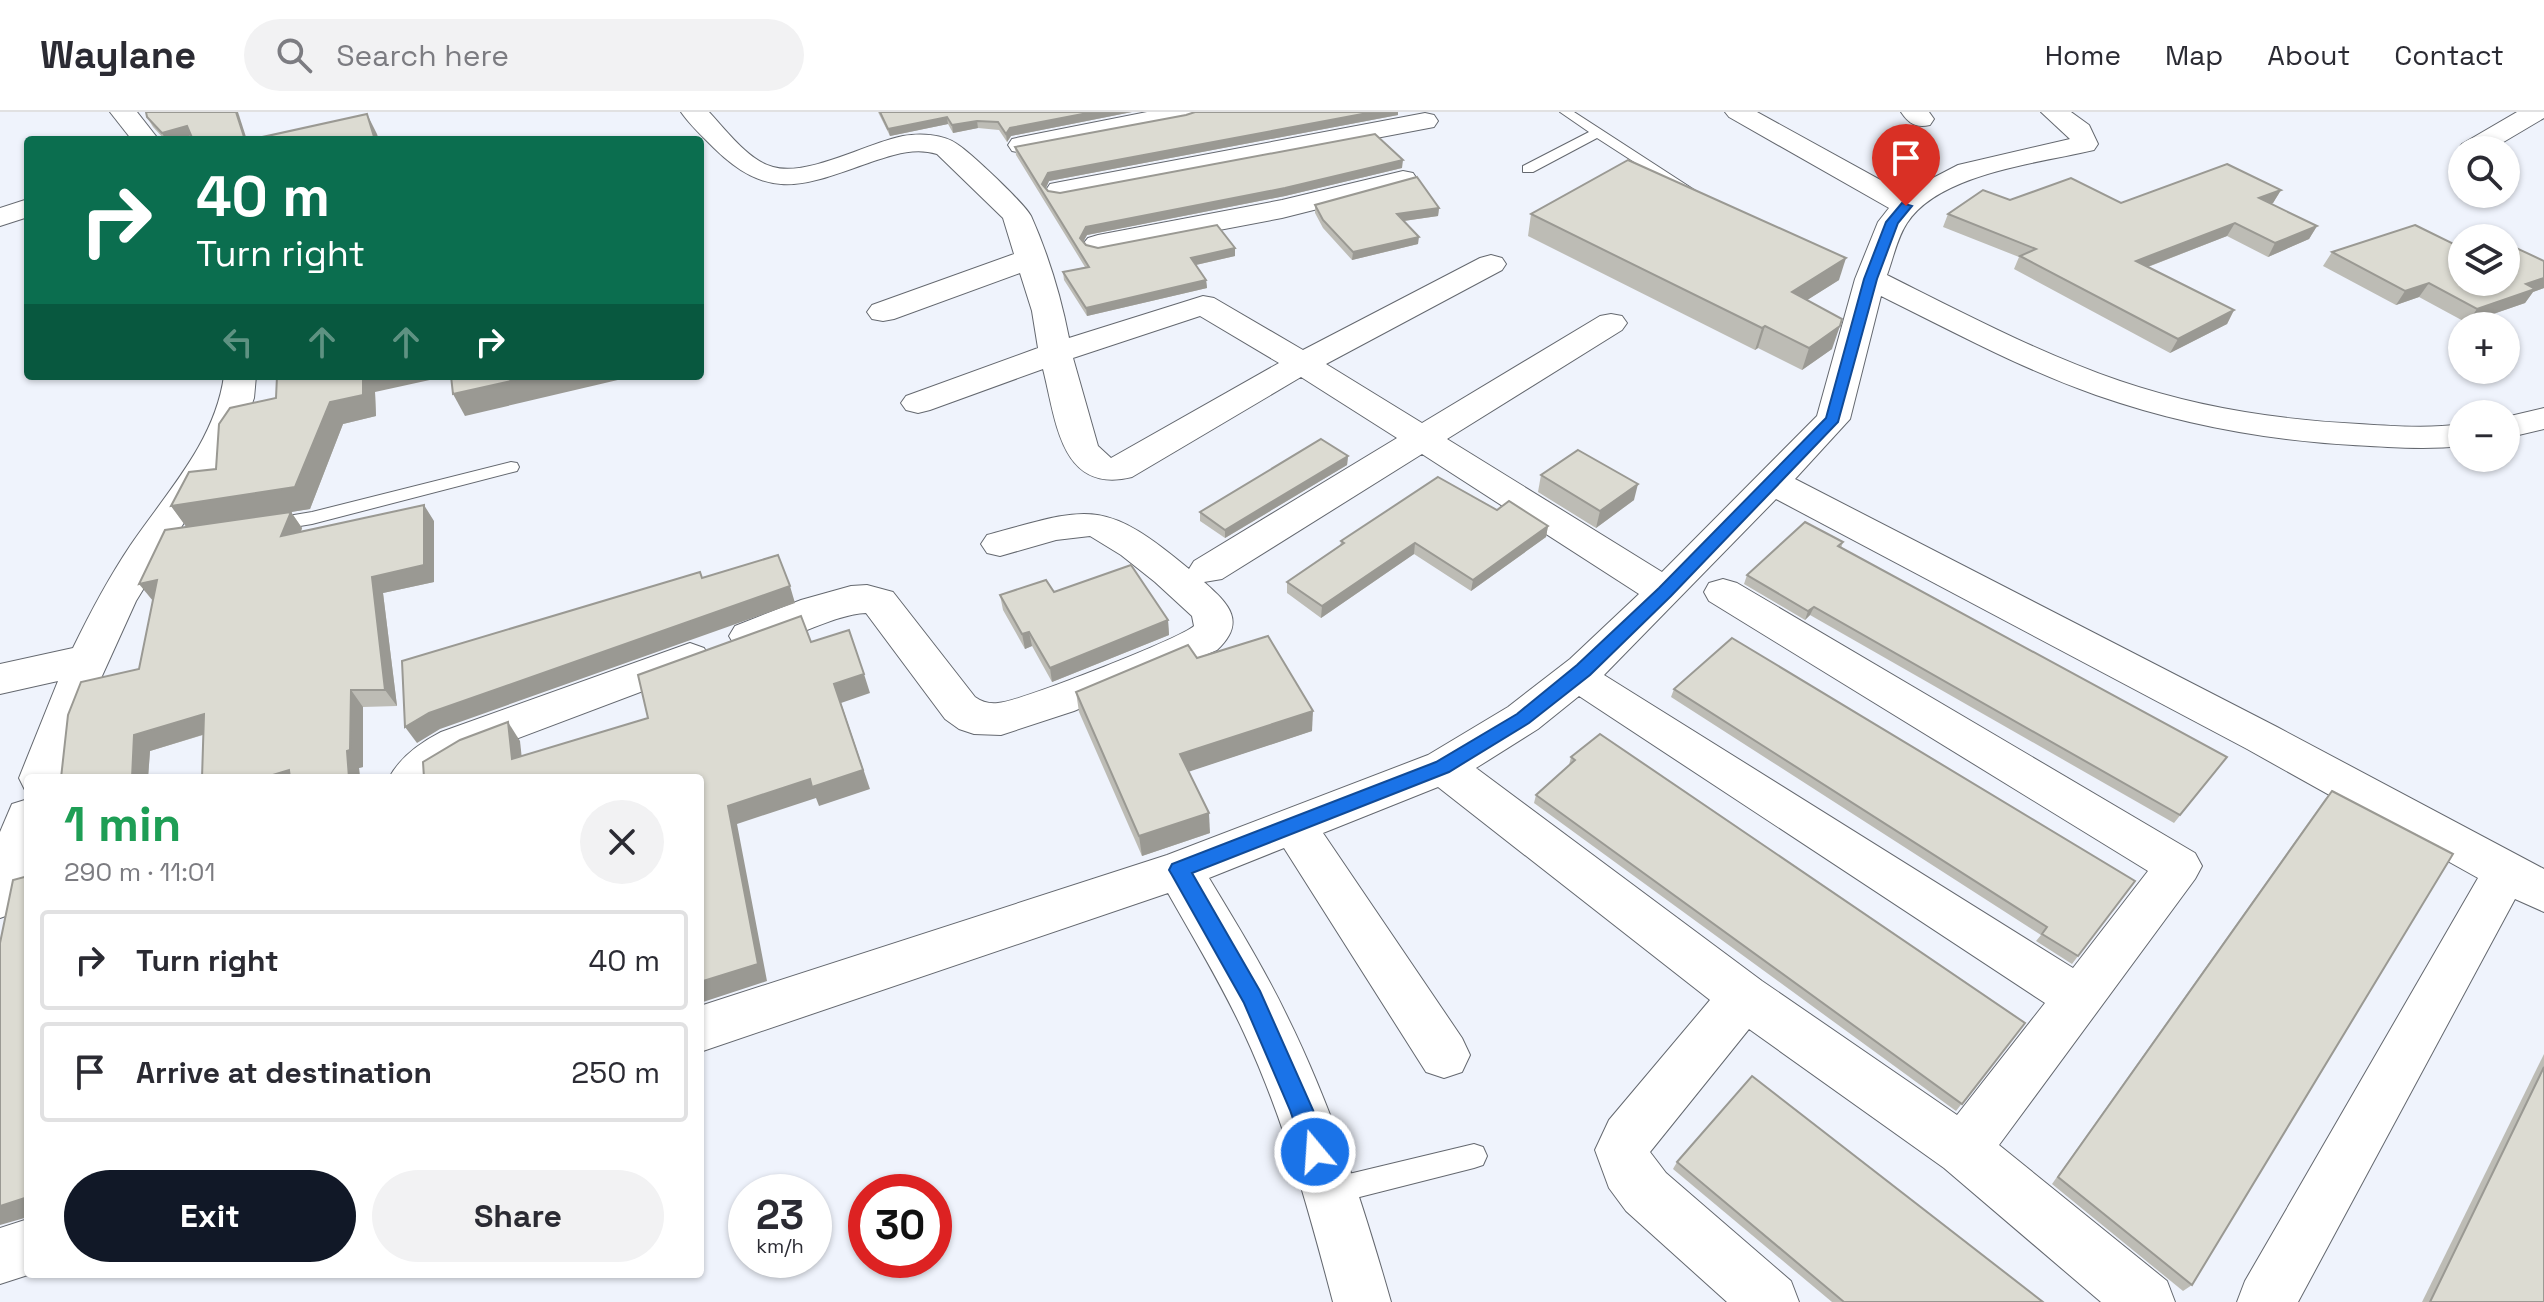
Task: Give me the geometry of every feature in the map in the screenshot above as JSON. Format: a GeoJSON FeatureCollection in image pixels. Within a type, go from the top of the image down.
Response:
{"type":"FeatureCollection","features":[{"type":"Feature","properties":{"kind":"street"},"geometry":{"type":"LineString","coordinates":[[123,112],[143,136]]}},
{"type":"Feature","properties":{"kind":"street"},"geometry":{"type":"LineString","coordinates":[[694,112],[753,167],[771,176],[793,176],[904,145],[921,142],[941,145],[1016,215],[1048,311],[1055,353],[1081,448],[1095,465],[1108,470],[1119,469],[1302,363],[1491,264]]}},
{"type":"Feature","properties":{"kind":"street"},"geometry":{"type":"LineString","coordinates":[[1738,112],[1906,206]]}},
{"type":"Feature","properties":{"kind":"street"},"geometry":{"type":"LineString","coordinates":[[704,1028],[1179,870],[1443,767],[1523,718],[1584,670],[1665,592],[1833,419],[1870,279],[1892,222],[1906,206],[1920,194],[1968,171],[2085,144],[2080,131],[2054,112]]}},
{"type":"Feature","properties":{"kind":"street"},"geometry":{"type":"LineString","coordinates":[[2495,136],[2536,112]]}},
{"type":"Feature","properties":{"kind":"street"},"geometry":{"type":"LineString","coordinates":[[1021,145],[1204,120],[1262,183]]}},
{"type":"Feature","properties":{"kind":"street"},"geometry":{"type":"LineString","coordinates":[[1098,244],[1425,121]]}},
{"type":"Feature","properties":{"kind":"street"},"geometry":{"type":"LineString","coordinates":[[1060,190],[1403,179]]}},
{"type":"Feature","properties":{"kind":"street"},"geometry":{"type":"LineString","coordinates":[[0,217],[24,209]]}},
{"type":"Feature","properties":{"kind":"street"},"geometry":{"type":"LineString","coordinates":[[883,312],[1032,258]]}},
{"type":"Feature","properties":{"kind":"street"},"geometry":{"type":"LineString","coordinates":[[1870,279],[2045,364],[2153,401],[2289,430],[2448,435]]}},
{"type":"Feature","properties":{"kind":"street"},"geometry":{"type":"LineString","coordinates":[[918,403],[1055,353],[1203,305],[1302,363],[1665,592]]}},
{"type":"Feature","properties":{"kind":"street"},"geometry":{"type":"LineString","coordinates":[[1208,570],[1611,323]]}},
{"type":"Feature","properties":{"kind":"street"},"geometry":{"type":"LineString","coordinates":[[43,774],[87,660],[131,575],[167,540],[236,404],[240,380]]}},
{"type":"Feature","properties":{"kind":"street"},"geometry":{"type":"LineString","coordinates":[[2520,424],[2544,418]]}},
{"type":"Feature","properties":{"kind":"street"},"geometry":{"type":"LineString","coordinates":[[1784,488],[2262,738],[2525,882],[2266,1302]]}},
{"type":"Feature","properties":{"kind":"street"},"geometry":{"type":"LineString","coordinates":[[415,774],[438,753],[456,744],[851,599],[870,597],[879,602],[960,708],[974,718],[987,720],[1059,700],[1203,640],[1214,630],[1207,609],[1166,569],[1099,526],[1070,526],[1000,544]]}},
{"type":"Feature","properties":{"kind":"street"},"geometry":{"type":"LineString","coordinates":[[1723,592],[2179,866],[1963,1150]]}},
{"type":"Feature","properties":{"kind":"street"},"geometry":{"type":"LineString","coordinates":[[0,679],[87,660]]}},
{"type":"Feature","properties":{"kind":"street"},"geometry":{"type":"LineString","coordinates":[[1595,687],[2080,999]]}},
{"type":"Feature","properties":{"kind":"street"},"geometry":{"type":"LineString","coordinates":[[1443,767],[1744,997],[1963,1150],[2146,1302]]}},
{"type":"Feature","properties":{"kind":"street"},"geometry":{"type":"LineString","coordinates":[[1294,826],[1444,1055]]}},
{"type":"Feature","properties":{"kind":"street"},"geometry":{"type":"LineString","coordinates":[[0,898],[24,829]]}},
{"type":"Feature","properties":{"kind":"street"},"geometry":{"type":"LineString","coordinates":[[1179,870],[1253,998],[1301,1110],[1362,1302]]}},
{"type":"Feature","properties":{"kind":"street"},"geometry":{"type":"LineString","coordinates":[[1744,997],[1628,1138],[1622,1150],[1628,1169],[1646,1192],[1770,1302]]}},
{"type":"Feature","properties":{"kind":"street"},"geometry":{"type":"LineString","coordinates":[[0,1256],[24,1248]]}},
{"type":"Feature","properties":{"kind":"lane"},"geometry":{"type":"LineString","coordinates":[[1566,112],[1702,199]]}},
{"type":"Feature","properties":{"kind":"lane"},"geometry":{"type":"LineString","coordinates":[[1528,169],[1598,132]]}},
{"type":"Feature","properties":{"kind":"lane"},"geometry":{"type":"LineString","coordinates":[[254,528],[312,518],[511,467]]}},
{"type":"Feature","properties":{"kind":"lane"},"geometry":{"type":"LineString","coordinates":[[1328,1192],[1474,1156]]}},
{"type":"Feature","properties":{"kind":"building"},"geometry":{"type":"Polygon","coordinates":[[[146,112],[236,112],[244,136],[191,136],[187,126],[162,133],[146,112]]]}},
{"type":"Feature","properties":{"kind":"building"},"geometry":{"type":"Polygon","coordinates":[[[880,112],[1093,112],[1010,128],[1006,134],[998,122],[952,125],[947,117],[888,129],[880,112]]]}},
{"type":"Feature","properties":{"kind":"building"},"geometry":{"type":"Polygon","coordinates":[[[1195,112],[1373,112],[1048,173],[1042,184],[1048,191],[1060,193],[1375,134],[1403,160],[1285,188],[1086,227],[1080,238],[1086,245],[1098,248],[1217,225],[1235,248],[1191,258],[1206,280],[1086,308],[1063,272],[1089,267],[1015,147],[1195,112]]]}},
{"type":"Feature","properties":{"kind":"building"},"geometry":{"type":"Polygon","coordinates":[[[367,114],[374,136],[267,136],[367,114]]]}},
{"type":"Feature","properties":{"kind":"building"},"geometry":{"type":"Polygon","coordinates":[[[1628,160],[1846,258],[1792,292],[1842,319],[1840,326],[1809,348],[1531,214],[1628,160]]]}},
{"type":"Feature","properties":{"kind":"building"},"geometry":{"type":"Polygon","coordinates":[[[2227,164],[2281,190],[2259,198],[2317,226],[2275,243],[2235,223],[2136,261],[2234,310],[2178,339],[2020,256],[2036,249],[1948,214],[1983,190],[2010,200],[2071,178],[2121,203],[2227,164]]]}},
{"type":"Feature","properties":{"kind":"building"},"geometry":{"type":"Polygon","coordinates":[[[1417,177],[1439,208],[1397,214],[1419,237],[1353,252],[1323,220],[1315,205],[1417,177]]]}},
{"type":"Feature","properties":{"kind":"building"},"geometry":{"type":"Polygon","coordinates":[[[2415,225],[2448,241],[2448,293],[2429,283],[2405,291],[2332,252],[2415,225]]]}},
{"type":"Feature","properties":{"kind":"building"},"geometry":{"type":"Polygon","coordinates":[[[2520,250],[2544,261],[2544,278],[2526,284],[2535,289],[2520,294],[2520,250]]]}},
{"type":"Feature","properties":{"kind":"building"},"geometry":{"type":"Polygon","coordinates":[[[2453,296],[2515,296],[2477,309],[2453,296]]]}},
{"type":"Feature","properties":{"kind":"building"},"geometry":{"type":"Polygon","coordinates":[[[277,380],[363,380],[363,395],[330,402],[295,487],[171,506],[189,472],[216,469],[219,424],[230,408],[276,398],[277,380]]]}},
{"type":"Feature","properties":{"kind":"building"},"geometry":{"type":"Polygon","coordinates":[[[451,380],[515,380],[453,394],[451,380]]]}},
{"type":"Feature","properties":{"kind":"building"},"geometry":{"type":"Polygon","coordinates":[[[1321,439],[1348,456],[1225,530],[1200,512],[1321,439]]]}},
{"type":"Feature","properties":{"kind":"building"},"geometry":{"type":"Polygon","coordinates":[[[1578,450],[1638,484],[1600,511],[1541,475],[1578,450]]]}},
{"type":"Feature","properties":{"kind":"building"},"geometry":{"type":"Polygon","coordinates":[[[1438,477],[1497,510],[1509,501],[1548,526],[1473,580],[1415,543],[1322,606],[1287,582],[1344,543],[1341,541],[1438,477]]]}},
{"type":"Feature","properties":{"kind":"building"},"geometry":{"type":"Polygon","coordinates":[[[424,505],[424,565],[372,577],[385,690],[351,690],[349,774],[290,774],[289,770],[276,774],[202,774],[204,714],[134,735],[132,774],[61,774],[68,715],[81,682],[139,669],[157,580],[139,584],[165,530],[291,512],[281,536],[424,505]]]}},
{"type":"Feature","properties":{"kind":"building"},"geometry":{"type":"Polygon","coordinates":[[[1805,522],[1843,542],[1838,546],[2227,757],[2180,815],[1814,607],[1808,611],[1747,575],[1805,522]]]}},
{"type":"Feature","properties":{"kind":"building"},"geometry":{"type":"Polygon","coordinates":[[[778,555],[790,586],[429,713],[405,727],[402,661],[700,572],[702,578],[778,555]]]}},
{"type":"Feature","properties":{"kind":"building"},"geometry":{"type":"Polygon","coordinates":[[[1131,565],[1168,620],[1050,668],[1029,632],[1022,634],[1000,595],[1046,580],[1054,592],[1131,565]]]}},
{"type":"Feature","properties":{"kind":"building"},"geometry":{"type":"Polygon","coordinates":[[[801,616],[811,642],[849,630],[864,674],[834,684],[863,770],[812,787],[810,779],[728,806],[758,964],[704,981],[704,774],[424,774],[423,762],[460,740],[508,722],[512,759],[648,718],[638,675],[801,616]]]}},
{"type":"Feature","properties":{"kind":"building"},"geometry":{"type":"Polygon","coordinates":[[[1268,636],[1313,711],[1180,754],[1209,813],[1139,836],[1076,692],[1188,645],[1197,658],[1268,636]]]}},
{"type":"Feature","properties":{"kind":"building"},"geometry":{"type":"Polygon","coordinates":[[[1732,638],[2135,881],[2078,956],[2042,934],[2047,927],[1674,689],[1732,638]]]}},
{"type":"Feature","properties":{"kind":"building"},"geometry":{"type":"Polygon","coordinates":[[[1600,734],[2025,1023],[1962,1104],[1536,795],[1575,760],[1571,757],[1600,734]]]}},
{"type":"Feature","properties":{"kind":"building"},"geometry":{"type":"Polygon","coordinates":[[[2332,791],[2453,854],[2192,1285],[2058,1177],[2332,791]]]}},
{"type":"Feature","properties":{"kind":"building"},"geometry":{"type":"Polygon","coordinates":[[[24,877],[24,1198],[0,1206],[0,943],[13,880],[24,877]]]}},
{"type":"Feature","properties":{"kind":"building"},"geometry":{"type":"Polygon","coordinates":[[[2544,1067],[2544,1302],[2430,1302],[2544,1067]]]}},
{"type":"Feature","properties":{"kind":"building"},"geometry":{"type":"Polygon","coordinates":[[[1752,1076],[2043,1302],[1844,1302],[1677,1162],[1752,1076]]]}},
{"type":"Feature","properties":{"kind":"route"},"geometry":{"type":"LineString","coordinates":[[1315,1152],[1301,1110],[1253,998],[1179,870],[1443,767],[1523,718],[1584,670],[1665,592],[1833,419],[1870,279],[1892,222],[1906,206]]}}]}
